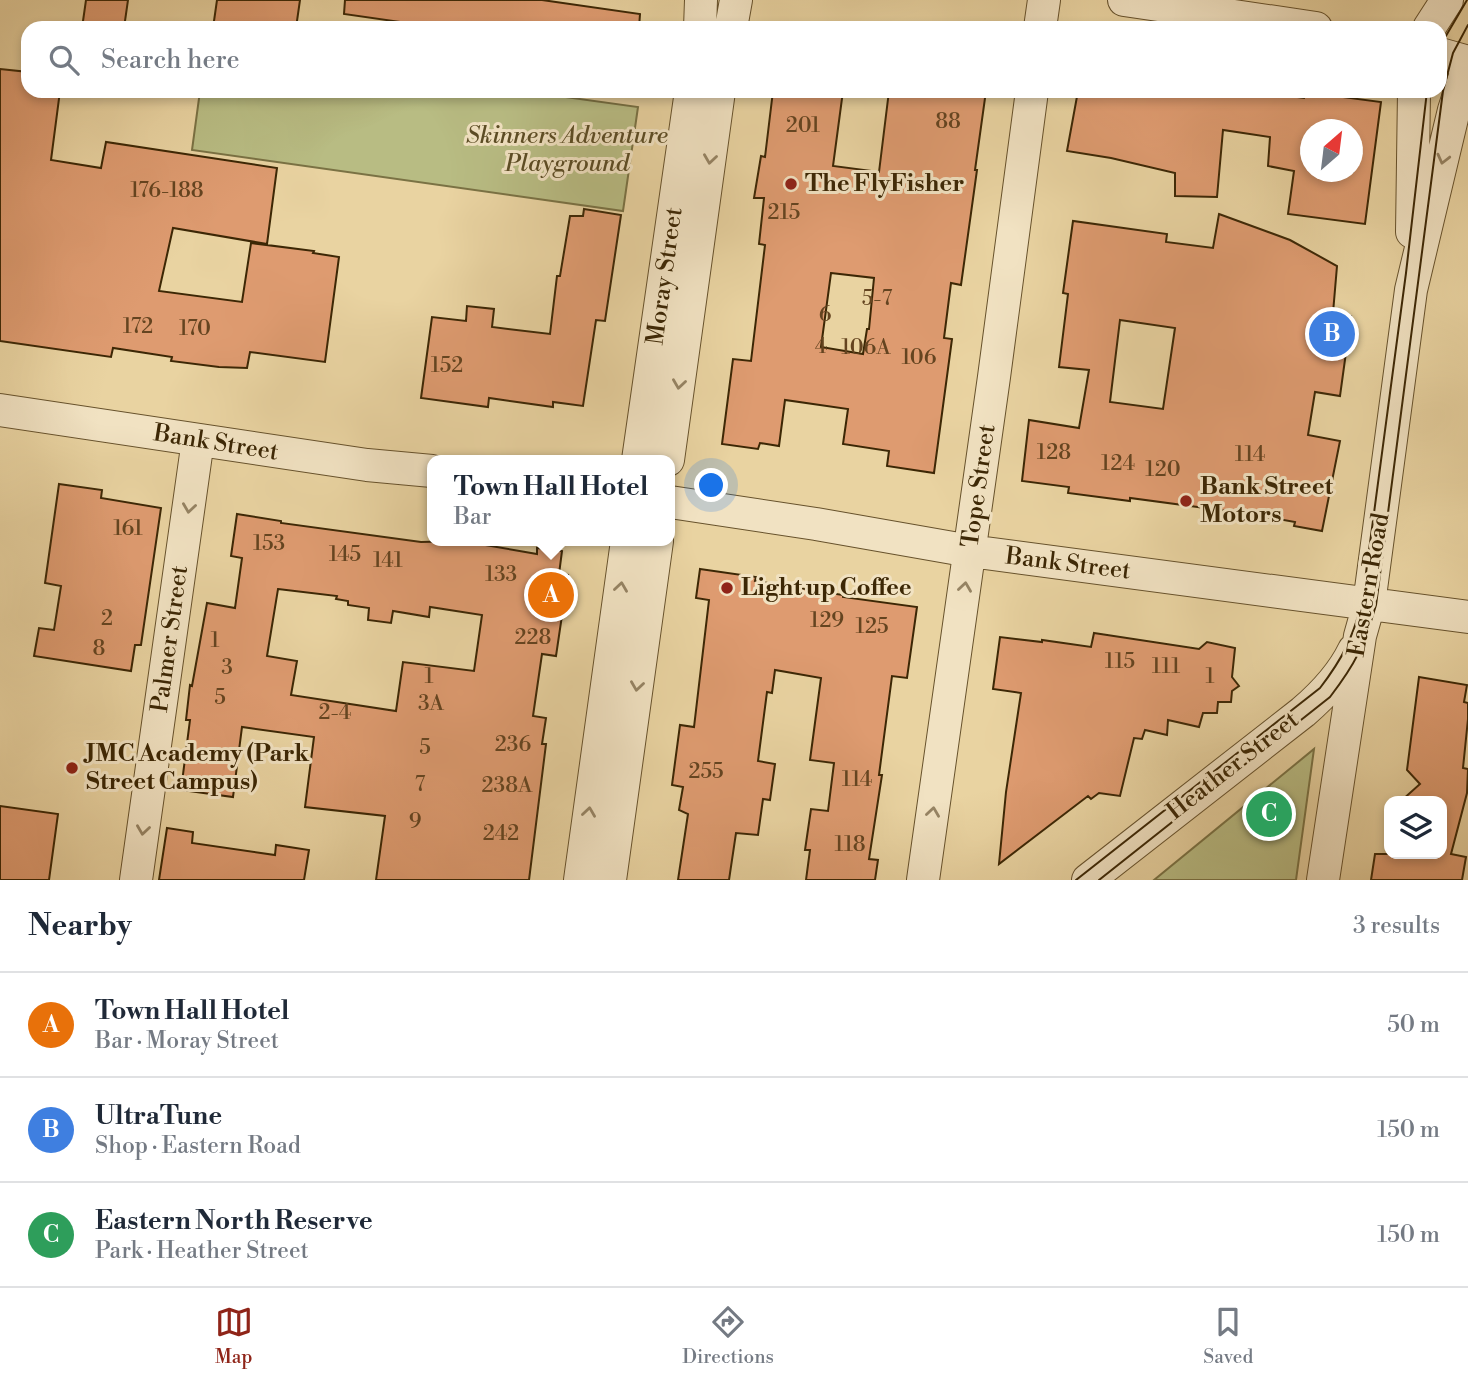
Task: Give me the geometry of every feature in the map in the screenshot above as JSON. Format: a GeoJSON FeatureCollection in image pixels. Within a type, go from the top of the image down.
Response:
{"type":"FeatureCollection","features":[{"type":"Feature","properties":{"kind":"street"},"geometry":{"type":"LineString","coordinates":[[700,21],[701,0]]}},
{"type":"Feature","properties":{"kind":"street"},"geometry":{"type":"LineString","coordinates":[[732,21],[736,0]]}},
{"type":"Feature","properties":{"kind":"street"},"geometry":{"type":"LineString","coordinates":[[1041,21],[1044,0]]}},
{"type":"Feature","properties":{"kind":"street"},"geometry":{"type":"LineString","coordinates":[[1124,0],[1268,21]]}},
{"type":"Feature","properties":{"kind":"street"},"geometry":{"type":"LineString","coordinates":[[1434,21],[1447,0]]}},
{"type":"Feature","properties":{"kind":"street"},"geometry":{"type":"LineString","coordinates":[[1447,56],[1468,61]]}},
{"type":"Feature","properties":{"kind":"street","name":"Eastern Road"},"geometry":{"type":"LineString","coordinates":[[1411,290],[1465,83]]}},
{"type":"Feature","properties":{"kind":"street","name":"Moray Street"},"geometry":{"type":"LineString","coordinates":[[639,455],[690,98]]}},
{"type":"Feature","properties":{"kind":"street","name":"Moray Street"},"geometry":{"type":"LineString","coordinates":[[669,455],[718,98]]}},
{"type":"Feature","properties":{"kind":"street","name":"Tope Street"},"geometry":{"type":"LineString","coordinates":[[923,880],[1031,98]]}},
{"type":"Feature","properties":{"kind":"street","name":"Eastern Road"},"geometry":{"type":"LineString","coordinates":[[1323,880],[1360,636],[1369,604],[1411,290],[1415,98]]}},
{"type":"Feature","properties":{"kind":"street","name":"Bank Street"},"geometry":{"type":"LineString","coordinates":[[0,410],[367,465],[427,471]]}},
{"type":"Feature","properties":{"kind":"street","name":"Palmer Street"},"geometry":{"type":"LineString","coordinates":[[136,880],[198,440]]}},
{"type":"Feature","properties":{"kind":"street","name":"Bank Street"},"geometry":{"type":"LineString","coordinates":[[675,503],[970,551],[1468,617]]}},
{"type":"Feature","properties":{"kind":"street"},"geometry":{"type":"LineString","coordinates":[[580,880],[626,546]]}},
{"type":"Feature","properties":{"kind":"street"},"geometry":{"type":"LineString","coordinates":[[610,880],[656,546]]}},
{"type":"Feature","properties":{"kind":"street","name":"Heather Street"},"geometry":{"type":"LineString","coordinates":[[1088,880],[1325,693],[1348,663],[1360,636]]}},
{"type":"Feature","properties":{"kind":"green space","name":"Skinners Adventure Playground"},"geometry":{"type":"Polygon","coordinates":[[[199,98],[573,98],[638,107],[623,211],[192,150],[199,98]]]}},
{"type":"Feature","properties":{"kind":"green space"},"geometry":{"type":"Polygon","coordinates":[[[1314,749],[1296,880],[1154,880],[1314,749]]]}},
{"type":"Feature","properties":{"kind":"building"},"geometry":{"type":"Polygon","coordinates":[[[86,0],[128,0],[125,21],[83,21],[86,0]]]}},
{"type":"Feature","properties":{"kind":"building"},"geometry":{"type":"Polygon","coordinates":[[[217,0],[300,0],[297,21],[214,21],[217,0]]]}},
{"type":"Feature","properties":{"kind":"building"},"geometry":{"type":"Polygon","coordinates":[[[345,0],[542,0],[640,14],[640,21],[393,21],[344,14],[345,0]]]}},
{"type":"Feature","properties":{"kind":"building"},"geometry":{"type":"Polygon","coordinates":[[[0,69],[21,71],[21,98],[59,98],[51,160],[101,168],[106,142],[277,168],[267,244],[173,228],[159,291],[242,302],[251,243],[339,257],[325,362],[250,352],[247,368],[219,367],[171,361],[172,357],[113,348],[111,357],[0,341],[0,69]]]}},
{"type":"Feature","properties":{"kind":"building"},"geometry":{"type":"Polygon","coordinates":[[[772,98],[842,98],[833,166],[879,172],[888,98],[985,98],[961,285],[951,283],[944,338],[952,339],[934,473],[887,466],[889,451],[843,444],[848,409],[785,400],[779,446],[760,443],[758,449],[722,444],[733,359],[751,361],[765,245],[759,244],[764,198],[754,198],[761,156],[765,157],[772,98]],[[831,273],[821,347],[863,354],[869,329],[874,278],[831,273]]]}},
{"type":"Feature","properties":{"kind":"building"},"geometry":{"type":"Polygon","coordinates":[[[1077,98],[1351,98],[1381,102],[1365,224],[1288,214],[1294,171],[1268,166],[1270,137],[1223,130],[1217,197],[1175,196],[1175,173],[1067,151],[1077,98]]]}},
{"type":"Feature","properties":{"kind":"building"},"geometry":{"type":"Polygon","coordinates":[[[584,209],[621,215],[605,321],[596,320],[583,406],[553,402],[553,407],[489,398],[488,407],[421,398],[432,317],[466,321],[467,306],[494,309],[492,327],[550,334],[557,276],[560,276],[570,216],[583,216],[584,209]]]}},
{"type":"Feature","properties":{"kind":"building"},"geometry":{"type":"Polygon","coordinates":[[[1219,214],[1290,240],[1337,266],[1333,313],[1351,316],[1340,396],[1315,392],[1308,435],[1340,441],[1322,531],[1294,526],[1295,522],[1250,514],[1130,498],[1130,501],[1068,493],[1069,487],[1022,481],[1029,420],[1079,428],[1089,370],[1059,367],[1068,294],[1063,293],[1073,221],[1167,234],[1166,242],[1213,248],[1219,214]],[[1120,320],[1110,402],[1163,409],[1175,328],[1120,320]]]}},
{"type":"Feature","properties":{"kind":"building"},"geometry":{"type":"Polygon","coordinates":[[[59,484],[102,490],[101,498],[161,508],[141,645],[135,645],[131,671],[34,656],[39,628],[54,630],[61,586],[45,583],[59,484]]]}},
{"type":"Feature","properties":{"kind":"building"},"geometry":{"type":"Polygon","coordinates":[[[237,514],[281,523],[427,542],[427,546],[491,546],[537,554],[537,548],[562,551],[559,574],[568,575],[556,656],[542,654],[533,716],[546,718],[542,744],[546,744],[529,880],[376,880],[385,816],[305,807],[314,737],[242,727],[233,797],[181,790],[190,720],[186,720],[190,685],[192,686],[207,603],[235,608],[242,558],[231,556],[237,514]],[[278,589],[267,656],[297,661],[291,695],[396,711],[403,662],[474,671],[482,615],[430,607],[429,617],[393,611],[391,623],[368,620],[369,608],[348,605],[348,601],[336,599],[337,596],[278,589]]]}},
{"type":"Feature","properties":{"kind":"building"},"geometry":{"type":"Polygon","coordinates":[[[700,569],[756,577],[755,581],[843,597],[917,607],[907,678],[892,676],[879,775],[882,775],[869,859],[878,860],[875,880],[806,880],[810,850],[805,850],[811,809],[828,811],[834,763],[810,760],[821,678],[775,670],[772,693],[767,692],[758,761],[775,764],[770,800],[763,799],[758,835],[736,833],[729,880],[678,880],[688,814],[679,810],[683,787],[672,785],[680,725],[694,727],[709,600],[696,598],[700,569]]]}},
{"type":"Feature","properties":{"kind":"building"},"geometry":{"type":"Polygon","coordinates":[[[1094,633],[1199,649],[1207,642],[1235,648],[1232,677],[1239,686],[1232,691],[1231,702],[1218,702],[1217,713],[1203,713],[1199,727],[1168,720],[1167,735],[1145,730],[1142,739],[1134,738],[1120,796],[1099,793],[1091,799],[1088,796],[999,864],[1006,792],[1021,693],[993,689],[1000,637],[1091,647],[1094,633]]]}},
{"type":"Feature","properties":{"kind":"building"},"geometry":{"type":"Polygon","coordinates":[[[1419,677],[1467,685],[1464,702],[1468,703],[1468,719],[1463,768],[1468,769],[1467,793],[1451,854],[1466,857],[1462,880],[1371,880],[1375,854],[1384,854],[1384,859],[1447,859],[1447,796],[1407,796],[1420,784],[1407,770],[1419,677]]]}},
{"type":"Feature","properties":{"kind":"building"},"geometry":{"type":"Polygon","coordinates":[[[0,806],[58,814],[49,880],[0,880],[0,806]]]}},
{"type":"Feature","properties":{"kind":"building"},"geometry":{"type":"Polygon","coordinates":[[[167,828],[193,832],[192,843],[275,855],[276,845],[309,850],[304,880],[159,880],[167,828]]]}},
{"type":"Feature","properties":{"kind":"tram line"},"geometry":{"type":"LineString","coordinates":[[1447,34],[1467,0]]}},
{"type":"Feature","properties":{"kind":"tram line"},"geometry":{"type":"LineString","coordinates":[[1447,76],[1453,53],[1468,25]]}},
{"type":"Feature","properties":{"kind":"tram line"},"geometry":{"type":"LineString","coordinates":[[1076,880],[1320,688],[1350,638],[1362,603],[1426,98]]}},
{"type":"Feature","properties":{"kind":"tram line"},"geometry":{"type":"LineString","coordinates":[[1099,880],[1330,697],[1353,664],[1363,643],[1376,605],[1442,98]]}},
{"type":"Feature","properties":{"kind":"place","name":"The FlyFisher"},"geometry":{"type":"Point","coordinates":[791,184]}},
{"type":"Feature","properties":{"kind":"place","name":"UltraTune"},"geometry":{"type":"Point","coordinates":[1332,334]}},
{"type":"Feature","properties":{"kind":"place","name":"Bank Street Motors"},"geometry":{"type":"Point","coordinates":[1186,501]}},
{"type":"Feature","properties":{"kind":"place","name":"Light up Coffee"},"geometry":{"type":"Point","coordinates":[727,588]}},
{"type":"Feature","properties":{"kind":"place","name":"Town Hall Hotel"},"geometry":{"type":"Point","coordinates":[551,595]}},
{"type":"Feature","properties":{"kind":"place","name":"JMC Academy (Park Street Campus)"},"geometry":{"type":"Point","coordinates":[72,768]}},
{"type":"Feature","properties":{"kind":"place","name":"Eastern North Reserve"},"geometry":{"type":"Point","coordinates":[1269,814]}}]}
